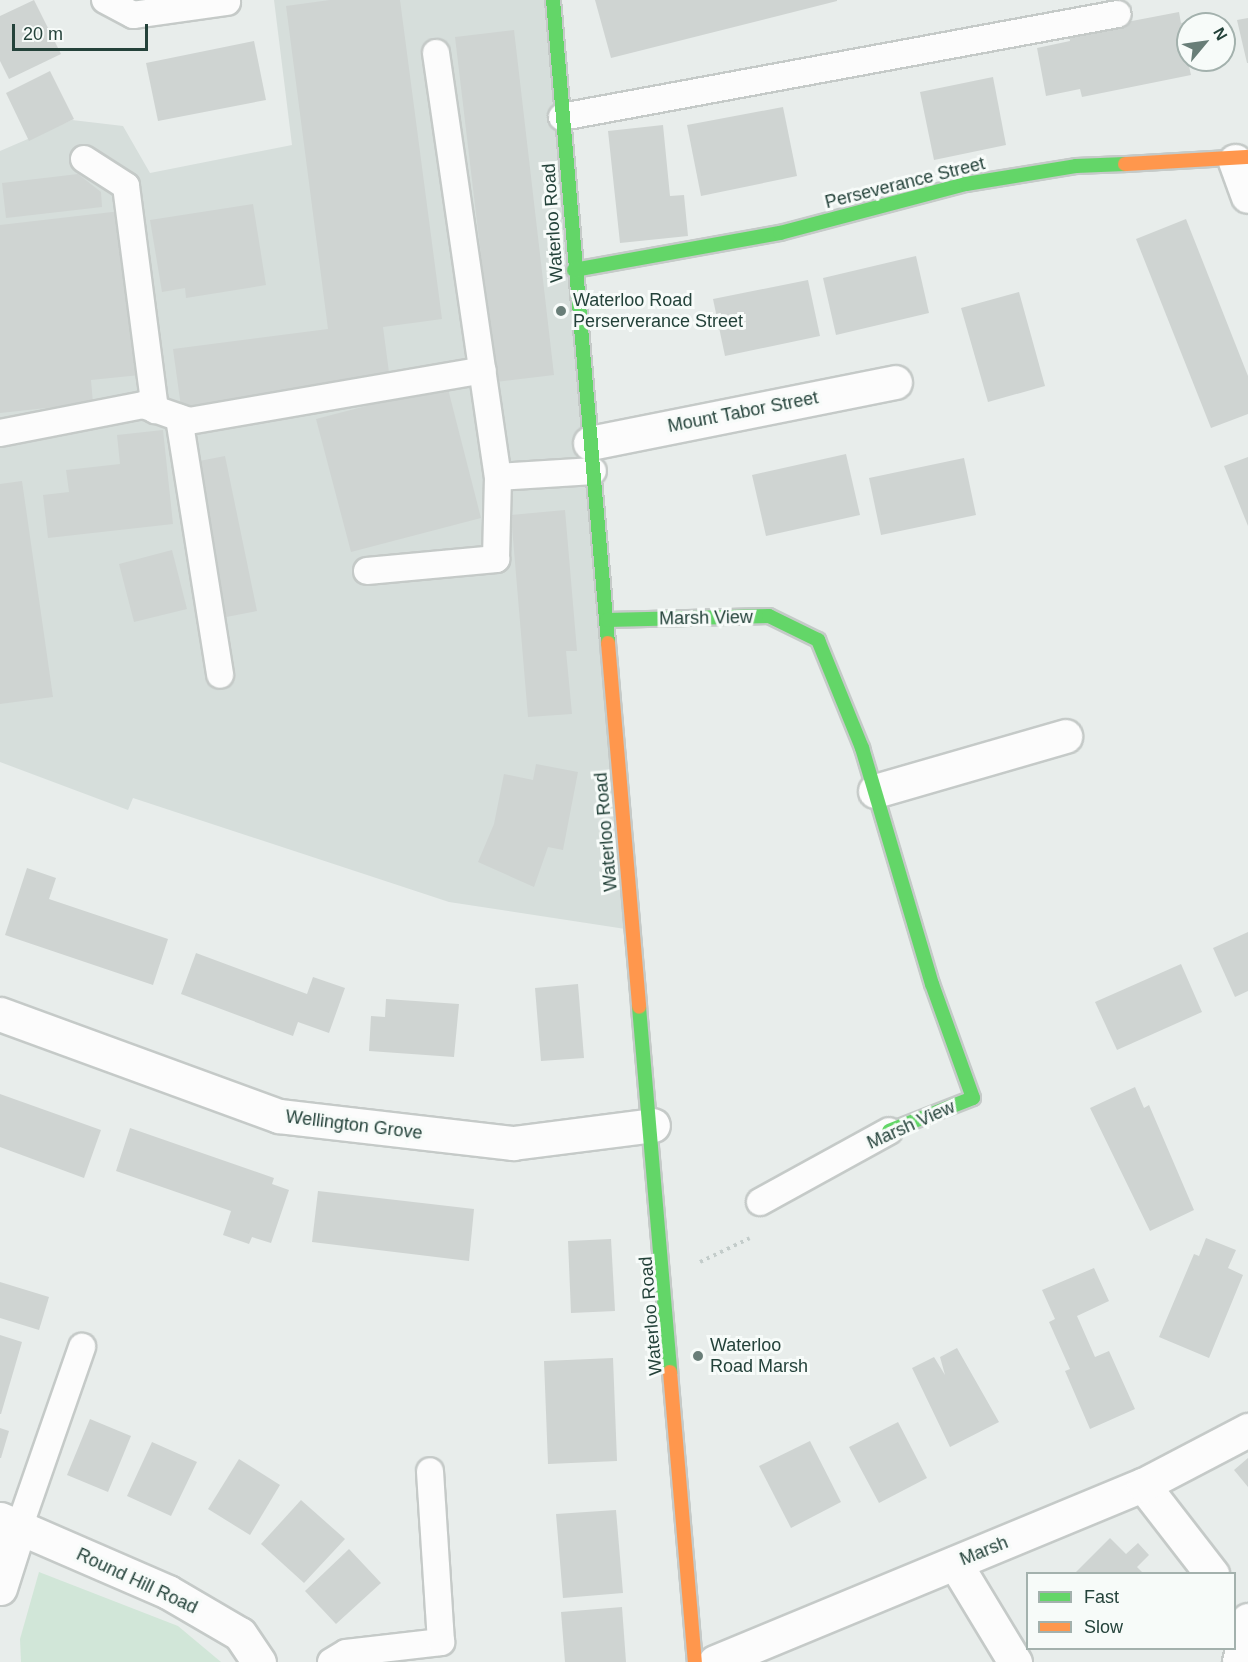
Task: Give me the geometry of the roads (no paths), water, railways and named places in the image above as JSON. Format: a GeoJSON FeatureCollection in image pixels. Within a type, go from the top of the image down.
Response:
{"type":"FeatureCollection","features":[{"type":"Feature","properties":{"kind":"main road","name":"Waterloo Road"},"geometry":{"type":"LineString","coordinates":[[553,0],[574,270],[653,1125],[695,1662]]}},
{"type":"Feature","properties":{"kind":"main road","name":"Perseverance Street"},"geometry":{"type":"LineString","coordinates":[[574,270],[780,233],[966,184],[1076,166],[1241,159]]}},
{"type":"Feature","properties":{"kind":"main road","name":"Marsh View"},"geometry":{"type":"LineString","coordinates":[[607,620],[769,616],[818,640],[875,791],[932,984],[973,1098],[889,1131]]}},
{"type":"Feature","properties":{"kind":"street"},"geometry":{"type":"LineString","coordinates":[[1241,159],[1248,196]]}},
{"type":"Feature","properties":{"kind":"street","name":"Mount Tabor Street"},"geometry":{"type":"LineString","coordinates":[[592,457],[895,382]]}},
{"type":"Feature","properties":{"kind":"street"},"geometry":{"type":"LineString","coordinates":[[875,791],[1065,736]]}},
{"type":"Feature","properties":{"kind":"street","name":"Wellington Grove"},"geometry":{"type":"LineString","coordinates":[[0,1014],[279,1116],[513,1143],[653,1125]]}},
{"type":"Feature","properties":{"kind":"street","name":"Marsh"},"geometry":{"type":"LineString","coordinates":[[715,1662],[1143,1485],[1248,1430]]}},
{"type":"Feature","properties":{"kind":"street"},"geometry":{"type":"LineString","coordinates":[[1143,1485],[1210,1572]]}},
{"type":"Feature","properties":{"kind":"street"},"geometry":{"type":"LineString","coordinates":[[0,1588],[10,1524]]}},
{"type":"Feature","properties":{"kind":"street","name":"Round Hill Road"},"geometry":{"type":"LineString","coordinates":[[10,1524],[168,1592],[240,1634],[259,1662]]}},
{"type":"Feature","properties":{"kind":"street"},"geometry":{"type":"LineString","coordinates":[[955,1563],[1015,1662]]}},
{"type":"Feature","properties":{"kind":"street"},"geometry":{"type":"LineString","coordinates":[[1236,1605],[1248,1620],[1239,1662]]}},
{"type":"Feature","properties":{"kind":"lane"},"geometry":{"type":"LineString","coordinates":[[105,0],[133,15],[226,2]]}},
{"type":"Feature","properties":{"kind":"lane"},"geometry":{"type":"LineString","coordinates":[[562,117],[1118,14]]}},
{"type":"Feature","properties":{"kind":"lane"},"geometry":{"type":"LineString","coordinates":[[367,571],[496,559],[498,477],[436,53]]}},
{"type":"Feature","properties":{"kind":"lane"},"geometry":{"type":"LineString","coordinates":[[84,159],[126,186],[167,414],[220,675]]}},
{"type":"Feature","properties":{"kind":"lane"},"geometry":{"type":"LineString","coordinates":[[0,433],[143,405],[189,421],[483,370]]}},
{"type":"Feature","properties":{"kind":"lane"},"geometry":{"type":"LineString","coordinates":[[498,477],[592,457]]}},
{"type":"Feature","properties":{"kind":"lane","name":"Marsh View"},"geometry":{"type":"LineString","coordinates":[[760,1202],[889,1131]]}},
{"type":"Feature","properties":{"kind":"lane"},"geometry":{"type":"LineString","coordinates":[[10,1524],[82,1347]]}},
{"type":"Feature","properties":{"kind":"lane"},"geometry":{"type":"LineString","coordinates":[[331,1662],[346,1653],[441,1642],[430,1471]]}},
{"type":"Feature","properties":{"kind":"place","name":"Waterloo Road Perserverance Street"},"geometry":{"type":"Point","coordinates":[561,311]}},
{"type":"Feature","properties":{"kind":"place","name":"Waterloo Road Marsh"},"geometry":{"type":"Point","coordinates":[698,1356]}}]}
